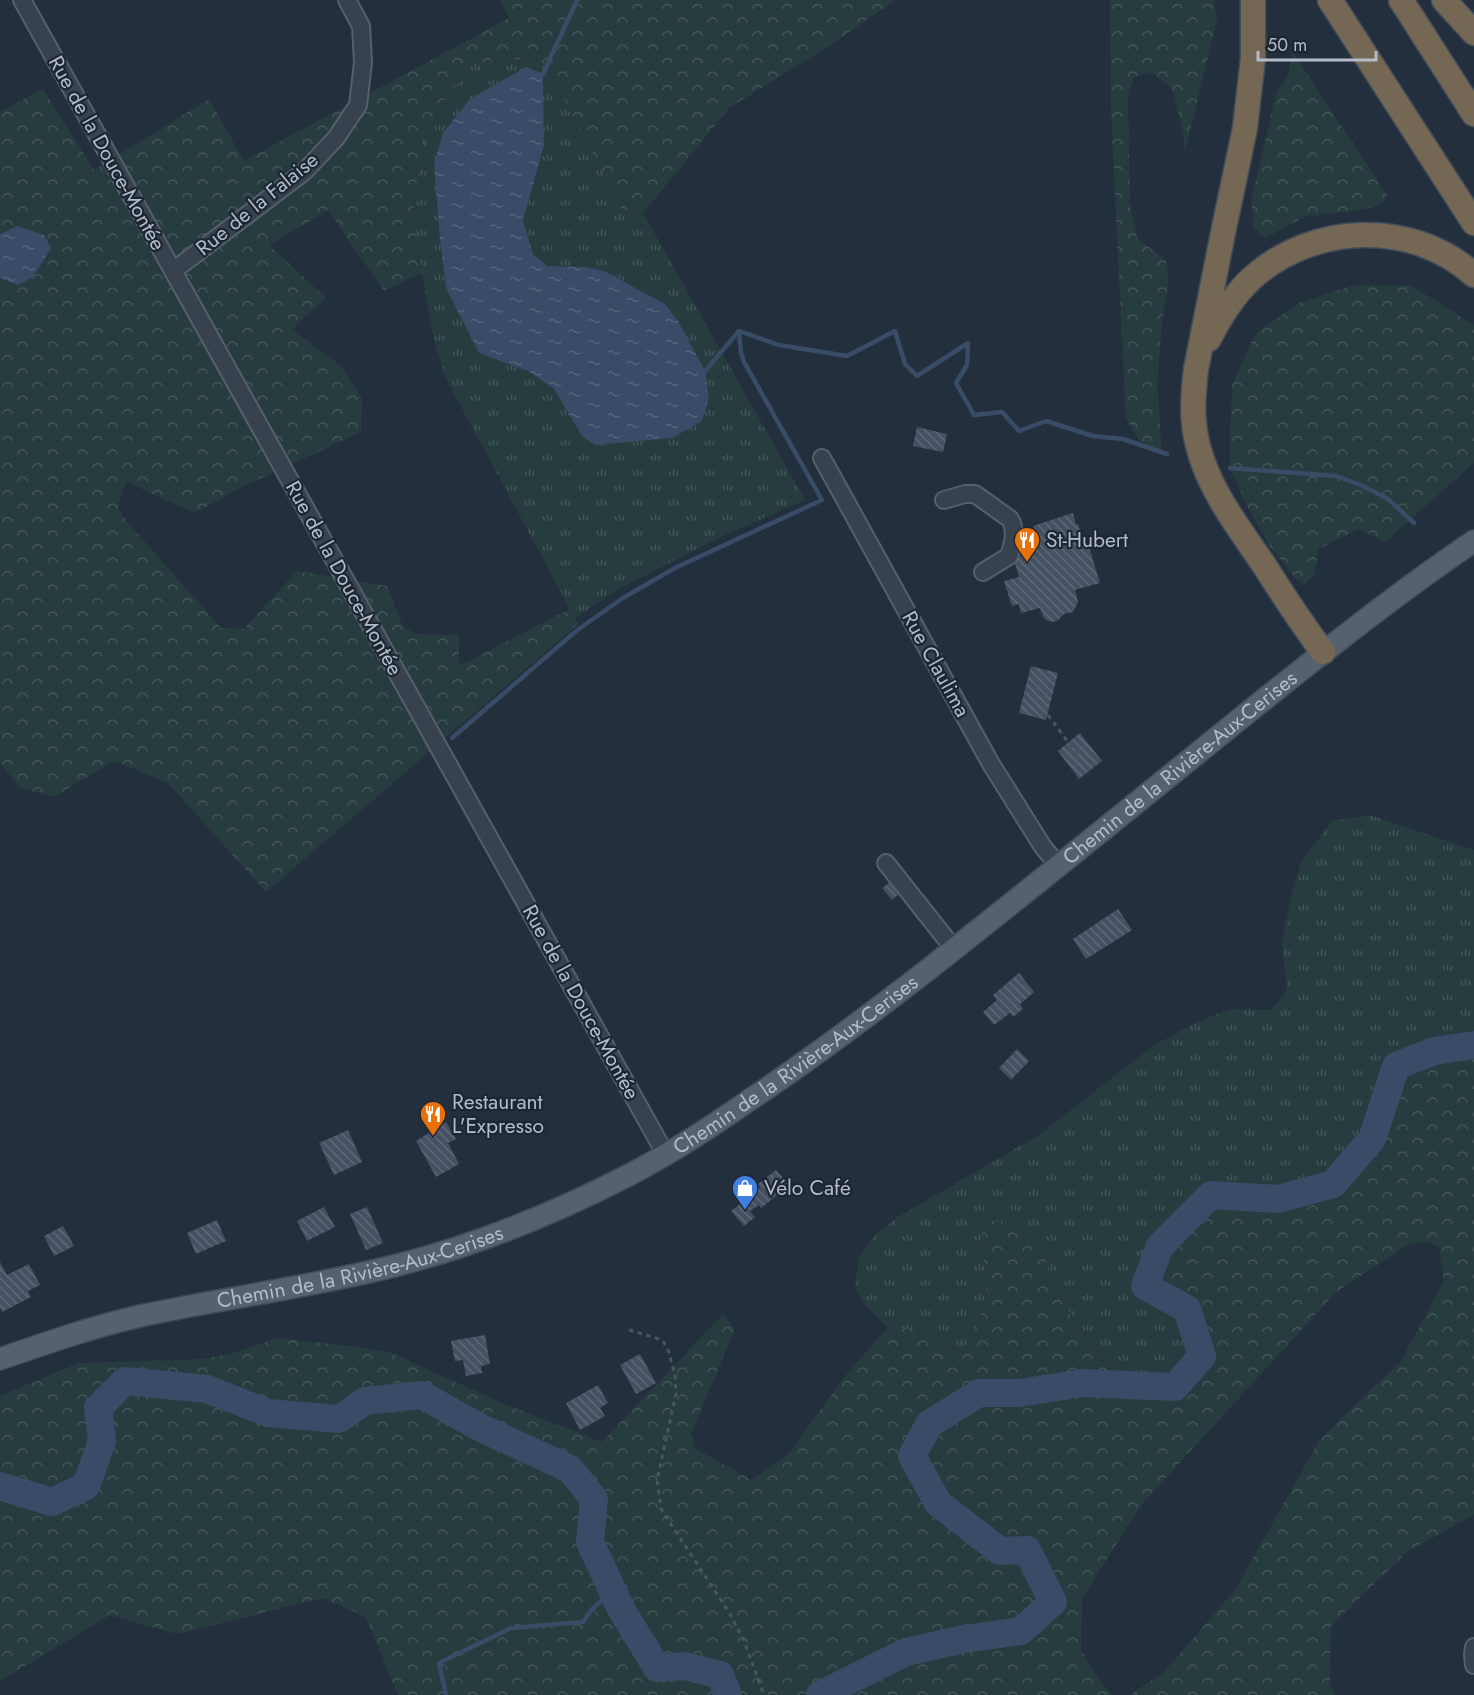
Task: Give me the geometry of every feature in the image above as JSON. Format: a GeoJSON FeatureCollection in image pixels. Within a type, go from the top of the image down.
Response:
{"type":"FeatureCollection","features":[{"type":"Feature","properties":{"kind":"highway"},"geometry":{"type":"LineString","coordinates":[[1253,0],[1253,58],[1245,128],[1196,369],[1193,392],[1194,431],[1206,471],[1234,522],[1323,652]]}},
{"type":"Feature","properties":{"kind":"highway"},"geometry":{"type":"LineString","coordinates":[[1330,0],[1474,223]]}},
{"type":"Feature","properties":{"kind":"highway"},"geometry":{"type":"LineString","coordinates":[[1401,0],[1474,114]]}},
{"type":"Feature","properties":{"kind":"highway"},"geometry":{"type":"LineString","coordinates":[[1444,0],[1474,33]]}},
{"type":"Feature","properties":{"kind":"highway"},"geometry":{"type":"LineString","coordinates":[[1196,369],[1216,325],[1244,285],[1283,256],[1317,241],[1358,234],[1396,237],[1431,248],[1460,264],[1474,275]]}},
{"type":"Feature","properties":{"kind":"main road","name":"Chemin de la Rivière-Aux-Cerises"},"geometry":{"type":"LineString","coordinates":[[0,1359],[72,1334],[137,1317],[397,1266],[497,1234],[627,1176],[666,1155],[849,1030],[954,949],[1323,652],[1474,541]]}},
{"type":"Feature","properties":{"kind":"street","name":"Rue de la Douce-Montée"},"geometry":{"type":"LineString","coordinates":[[22,0],[666,1155]]}},
{"type":"Feature","properties":{"kind":"street","name":"Rue de la Falaise"},"geometry":{"type":"LineString","coordinates":[[172,271],[305,171],[336,138],[358,105],[363,63],[361,26],[347,0]]}},
{"type":"Feature","properties":{"kind":"street","name":"Rue Claulima"},"geometry":{"type":"LineString","coordinates":[[822,458],[991,764],[1043,847],[1058,866]]}},
{"type":"Feature","properties":{"kind":"street"},"geometry":{"type":"LineString","coordinates":[[944,500],[965,494],[975,494],[1014,524],[1014,537],[1009,556],[983,572]]}},
{"type":"Feature","properties":{"kind":"street"},"geometry":{"type":"LineString","coordinates":[[886,863],[954,949]]}},
{"type":"Feature","properties":{"kind":"street"},"geometry":{"type":"LineString","coordinates":[[1474,1647],[1474,1665]]}},
{"type":"Feature","properties":{"kind":"path"},"geometry":{"type":"LineString","coordinates":[[1048,715],[1079,757]]}},
{"type":"Feature","properties":{"kind":"path"},"geometry":{"type":"LineString","coordinates":[[629,1330],[663,1341],[669,1352],[675,1376],[676,1394],[657,1480],[661,1509],[730,1614],[744,1641],[764,1695]]}},
{"type":"Feature","properties":{"kind":"green space"},"geometry":{"type":"Polygon","coordinates":[[[500,0],[895,0],[837,41],[729,108],[643,213],[622,209],[547,66],[522,59],[475,63],[446,97],[421,150],[412,217],[423,272],[384,291],[328,210],[269,245],[326,298],[292,329],[342,367],[362,399],[361,432],[242,487],[195,513],[126,482],[118,506],[124,518],[221,628],[244,629],[297,571],[387,586],[403,627],[417,634],[459,635],[459,666],[570,609],[578,624],[266,892],[168,783],[114,761],[54,797],[20,788],[0,762],[0,278],[18,284],[17,226],[0,234],[0,112],[43,89],[94,170],[209,99],[244,161],[509,18],[500,0]]]}},
{"type":"Feature","properties":{"kind":"green space"},"geometry":{"type":"Polygon","coordinates":[[[1110,0],[1214,0],[1217,20],[1185,151],[1183,132],[1172,89],[1151,72],[1134,77],[1128,97],[1130,205],[1137,238],[1166,261],[1169,280],[1162,322],[1157,383],[1162,455],[1141,443],[1126,419],[1111,112],[1110,0]]]}},
{"type":"Feature","properties":{"kind":"green space"},"geometry":{"type":"Polygon","coordinates":[[[1292,51],[1387,195],[1385,202],[1366,209],[1307,216],[1265,238],[1254,229],[1251,201],[1277,91],[1288,76],[1292,51]]]}},
{"type":"Feature","properties":{"kind":"green space"},"geometry":{"type":"Polygon","coordinates":[[[522,59],[547,66],[622,209],[643,213],[805,500],[718,538],[617,590],[575,618],[446,379],[434,340],[412,217],[421,150],[446,97],[475,63],[522,59]],[[542,74],[440,240],[446,288],[479,353],[528,371],[554,389],[582,436],[665,304],[604,271],[586,267],[547,266],[533,254],[523,221],[544,145],[542,74]]]}},
{"type":"Feature","properties":{"kind":"green space"},"geometry":{"type":"Polygon","coordinates":[[[1355,285],[1412,286],[1474,325],[1474,463],[1385,542],[1359,529],[1318,549],[1315,574],[1304,585],[1294,577],[1269,545],[1249,510],[1230,468],[1232,385],[1255,334],[1299,303],[1355,285]]]}},
{"type":"Feature","properties":{"kind":"green space"},"geometry":{"type":"Polygon","coordinates":[[[1370,815],[1474,850],[1474,1045],[1434,1051],[1407,1071],[1372,1139],[1333,1184],[1278,1199],[1211,1195],[1145,1286],[1187,1309],[1202,1356],[1175,1387],[1121,1384],[1052,1288],[1043,1246],[981,1226],[987,1297],[975,1337],[960,1351],[917,1328],[887,1328],[863,1302],[855,1287],[859,1257],[873,1237],[896,1218],[1039,1135],[1153,1046],[1197,1022],[1230,1009],[1270,1010],[1287,991],[1282,945],[1290,901],[1301,862],[1332,821],[1370,815]]]}},
{"type":"Feature","properties":{"kind":"green space"},"geometry":{"type":"Polygon","coordinates":[[[1474,1045],[1474,1515],[1407,1552],[1331,1626],[1330,1684],[1335,1695],[1130,1695],[1164,1672],[1235,1590],[1320,1439],[1400,1362],[1444,1281],[1439,1247],[1427,1241],[1406,1246],[1336,1292],[1143,1503],[1082,1598],[1081,1650],[1096,1675],[1112,1695],[398,1695],[366,1617],[323,1598],[177,1634],[110,1615],[0,1681],[0,1396],[79,1363],[205,1359],[237,1352],[277,1338],[389,1352],[502,1403],[602,1442],[723,1314],[735,1329],[691,1434],[696,1449],[752,1480],[789,1453],[846,1375],[887,1328],[917,1328],[959,1351],[975,1337],[987,1297],[981,1226],[999,1221],[1043,1246],[1052,1288],[1120,1384],[1175,1387],[1202,1356],[1187,1309],[1145,1286],[1160,1246],[1211,1195],[1278,1199],[1333,1184],[1372,1139],[1407,1071],[1434,1051],[1474,1045]]]}},
{"type":"Feature","properties":{"kind":"water"},"geometry":{"type":"Polygon","coordinates":[[[526,67],[543,74],[544,145],[523,221],[533,254],[547,266],[586,267],[604,271],[665,304],[678,321],[705,371],[709,398],[702,421],[672,438],[595,445],[582,436],[554,389],[528,371],[479,353],[446,288],[434,164],[443,133],[470,99],[526,67]]]}},
{"type":"Feature","properties":{"kind":"water"},"geometry":{"type":"Polygon","coordinates":[[[17,226],[44,235],[51,248],[33,277],[18,285],[0,278],[0,234],[17,226]]]}},
{"type":"Feature","properties":{"kind":"building"},"geometry":{"type":"Polygon","coordinates":[[[917,427],[947,434],[943,452],[913,446],[917,427]]]}},
{"type":"Feature","properties":{"kind":"building"},"geometry":{"type":"Polygon","coordinates":[[[1073,513],[1086,548],[1089,547],[1100,583],[1075,590],[1078,602],[1073,612],[1064,614],[1057,621],[1046,620],[1040,608],[1021,613],[1019,604],[1012,606],[1004,581],[1019,577],[1014,560],[1026,554],[1022,541],[1033,538],[1032,535],[1035,534],[1033,526],[1073,513]]]}},
{"type":"Feature","properties":{"kind":"building"},"geometry":{"type":"Polygon","coordinates":[[[1031,666],[1058,673],[1046,720],[1019,713],[1031,666]]]}},
{"type":"Feature","properties":{"kind":"building"},"geometry":{"type":"Polygon","coordinates":[[[1080,733],[1102,761],[1079,779],[1058,751],[1080,733]]]}},
{"type":"Feature","properties":{"kind":"building"},"geometry":{"type":"Polygon","coordinates":[[[893,880],[902,891],[892,900],[882,888],[893,880]]]}},
{"type":"Feature","properties":{"kind":"building"},"geometry":{"type":"Polygon","coordinates":[[[1118,909],[1132,930],[1086,959],[1073,939],[1118,909]]]}},
{"type":"Feature","properties":{"kind":"building"},"geometry":{"type":"Polygon","coordinates":[[[1019,973],[1034,992],[1020,1004],[1023,1009],[1013,1017],[1010,1013],[994,1025],[983,1012],[997,1000],[993,995],[1019,973]]]}},
{"type":"Feature","properties":{"kind":"building"},"geometry":{"type":"Polygon","coordinates":[[[1017,1049],[1029,1061],[1011,1080],[999,1068],[1017,1049]]]}},
{"type":"Feature","properties":{"kind":"building"},"geometry":{"type":"Polygon","coordinates":[[[446,1122],[456,1139],[448,1143],[459,1164],[436,1177],[416,1141],[446,1122]]]}},
{"type":"Feature","properties":{"kind":"building"},"geometry":{"type":"Polygon","coordinates":[[[348,1130],[362,1162],[334,1175],[319,1143],[348,1130]]]}},
{"type":"Feature","properties":{"kind":"building"},"geometry":{"type":"Polygon","coordinates":[[[776,1170],[789,1185],[761,1208],[759,1205],[750,1211],[755,1217],[744,1226],[731,1211],[744,1201],[747,1205],[754,1199],[751,1195],[760,1187],[758,1184],[776,1170]]]}},
{"type":"Feature","properties":{"kind":"building"},"geometry":{"type":"Polygon","coordinates":[[[324,1207],[335,1227],[307,1241],[297,1221],[324,1207]]]}},
{"type":"Feature","properties":{"kind":"building"},"geometry":{"type":"Polygon","coordinates":[[[367,1207],[383,1243],[366,1250],[350,1214],[367,1207]]]}},
{"type":"Feature","properties":{"kind":"building"},"geometry":{"type":"Polygon","coordinates":[[[217,1220],[226,1241],[196,1254],[187,1233],[217,1220]]]}},
{"type":"Feature","properties":{"kind":"building"},"geometry":{"type":"Polygon","coordinates":[[[63,1226],[74,1246],[54,1256],[44,1236],[63,1226]]]}},
{"type":"Feature","properties":{"kind":"building"},"geometry":{"type":"Polygon","coordinates":[[[0,1262],[7,1275],[29,1264],[40,1285],[28,1291],[31,1297],[2,1312],[0,1308],[0,1262]]]}},
{"type":"Feature","properties":{"kind":"building"},"geometry":{"type":"Polygon","coordinates":[[[485,1335],[490,1364],[481,1366],[482,1373],[466,1376],[463,1360],[455,1361],[451,1341],[485,1335]]]}},
{"type":"Feature","properties":{"kind":"building"},"geometry":{"type":"Polygon","coordinates":[[[640,1354],[656,1383],[636,1394],[620,1365],[640,1354]]]}},
{"type":"Feature","properties":{"kind":"building"},"geometry":{"type":"Polygon","coordinates":[[[598,1385],[608,1403],[600,1408],[605,1416],[580,1430],[566,1403],[598,1385]]]}},
{"type":"Feature","properties":{"kind":"waterway"},"geometry":{"type":"LineString","coordinates":[[543,74],[577,0]]}},
{"type":"Feature","properties":{"kind":"waterway"},"geometry":{"type":"LineString","coordinates":[[705,371],[739,331],[779,345],[847,356],[895,331],[905,364],[917,376],[968,343],[967,365],[956,383],[974,415],[1002,412],[1019,431],[1046,421],[1093,436],[1123,439],[1167,454]]}},
{"type":"Feature","properties":{"kind":"waterway"},"geometry":{"type":"LineString","coordinates":[[452,738],[576,631],[623,598],[675,568],[822,500],[744,362],[739,331]]}},
{"type":"Feature","properties":{"kind":"waterway"},"geometry":{"type":"LineString","coordinates":[[1230,468],[1336,476],[1388,499],[1414,523]]}},
{"type":"Feature","properties":{"kind":"waterway"},"geometry":{"type":"LineString","coordinates":[[820,1695],[906,1652],[964,1639],[1021,1631],[1053,1602],[1027,1550],[1000,1551],[938,1503],[912,1456],[929,1424],[979,1393],[1019,1393],[1082,1383],[1175,1387],[1202,1356],[1187,1309],[1145,1286],[1160,1246],[1211,1195],[1278,1199],[1333,1184],[1372,1139],[1396,1066],[1434,1051],[1474,1045]]}},
{"type":"Feature","properties":{"kind":"waterway"},"geometry":{"type":"LineString","coordinates":[[0,1486],[52,1502],[86,1486],[102,1441],[98,1408],[125,1381],[207,1389],[268,1413],[339,1419],[365,1401],[422,1395],[481,1428],[570,1469],[594,1499],[590,1542],[621,1609],[657,1668],[685,1666],[720,1675],[728,1695]]}},
{"type":"Feature","properties":{"kind":"waterway"},"geometry":{"type":"LineString","coordinates":[[446,1695],[439,1663],[511,1628],[583,1622],[592,1609],[613,1591]]}},
{"type":"Feature","properties":{"kind":"place","name":"St-Hubert"},"geometry":{"type":"Point","coordinates":[1027,563]}},
{"type":"Feature","properties":{"kind":"place","name":"Restaurant L'Expresso"},"geometry":{"type":"Point","coordinates":[433,1137]}},
{"type":"Feature","properties":{"kind":"place","name":"Vélo Café"},"geometry":{"type":"Point","coordinates":[745,1211]}}]}
